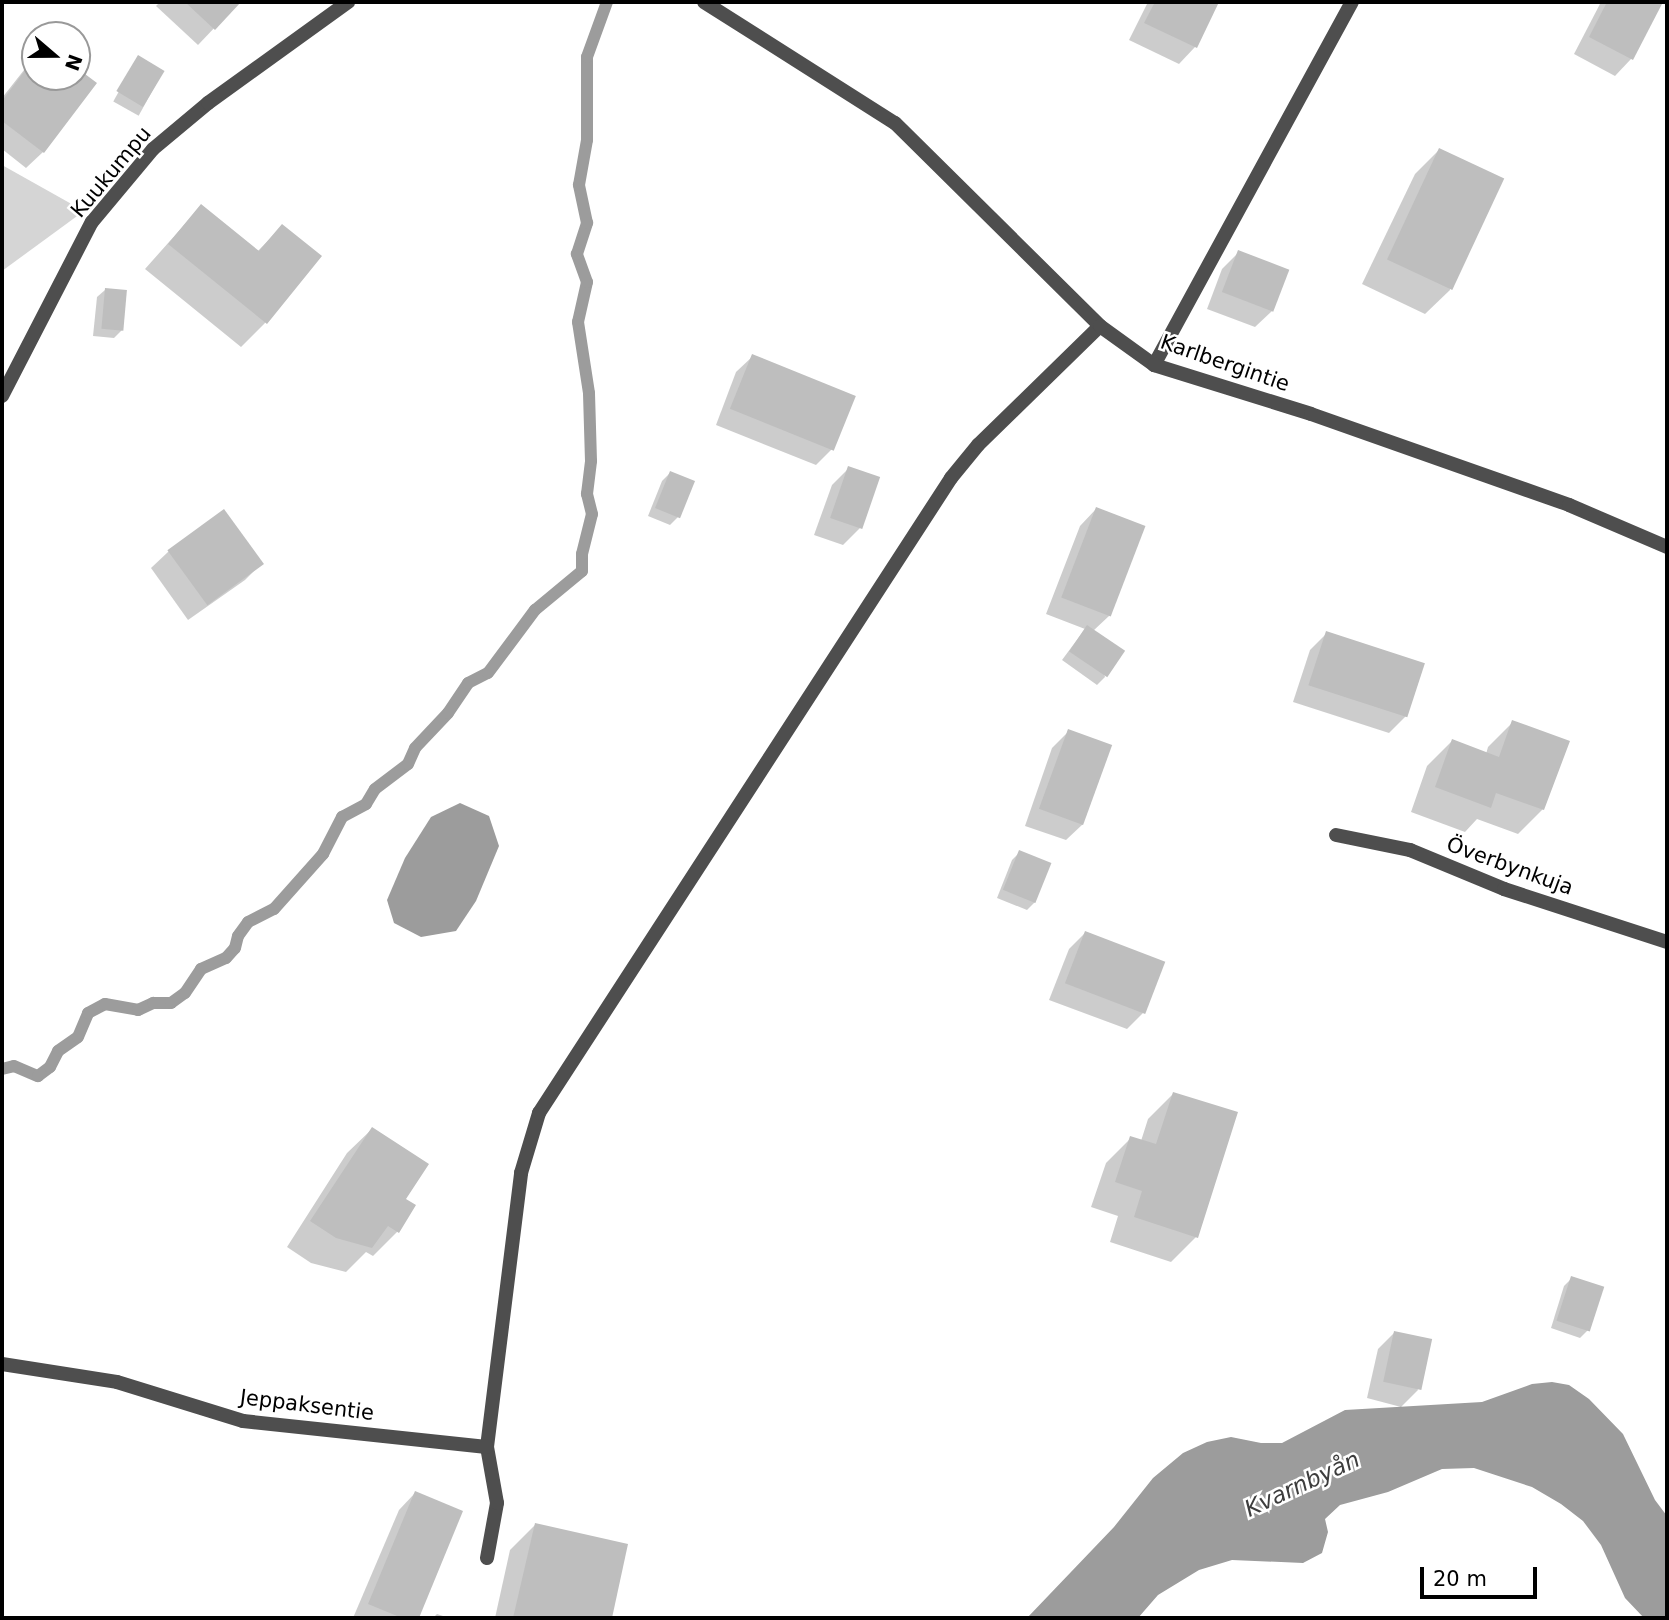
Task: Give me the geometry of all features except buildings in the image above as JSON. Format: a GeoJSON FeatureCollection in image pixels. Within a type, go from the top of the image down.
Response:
{"type":"FeatureCollection","features":[{"type":"Feature","properties":{"kind":"street","name":"Kuukumpu"},"geometry":{"type":"LineString","coordinates":[[2,396],[92,222],[153,149],[208,103],[348,2]]}},
{"type":"Feature","properties":{"kind":"street","name":"Karlbergintie"},"geometry":{"type":"LineString","coordinates":[[705,2],[895,123],[1100,326],[1154,365],[1311,414],[1556,500],[1667,547]]}},
{"type":"Feature","properties":{"kind":"street"},"geometry":{"type":"LineString","coordinates":[[1154,365],[1352,2]]}},
{"type":"Feature","properties":{"kind":"street"},"geometry":{"type":"LineString","coordinates":[[487,1558],[497,1503],[487,1447],[521,1173],[540,1113],[951,478],[978,445],[1100,326]]}},
{"type":"Feature","properties":{"kind":"street","name":"Överbynkuja"},"geometry":{"type":"LineString","coordinates":[[1336,835],[1410,850],[1504,889],[1667,942]]}},
{"type":"Feature","properties":{"kind":"street","name":"Jeppaksentie"},"geometry":{"type":"LineString","coordinates":[[2,1364],[117,1382],[243,1421],[487,1447]]}},
{"type":"Feature","properties":{"kind":"shaded area"},"geometry":{"type":"Polygon","coordinates":[[[2,165],[84,211],[2,271],[2,165]]]}},
{"type":"Feature","properties":{"kind":"water"},"geometry":{"type":"Polygon","coordinates":[[[460,803],[489,816],[499,846],[476,901],[456,931],[421,937],[394,923],[387,900],[405,858],[431,817],[460,803]]]}},
{"type":"Feature","properties":{"kind":"water","name":"Kvarnbyån"},"geometry":{"type":"Polygon","coordinates":[[[1552,1382],[1569,1385],[1589,1399],[1623,1434],[1655,1500],[1667,1516],[1667,1618],[1644,1618],[1625,1598],[1601,1545],[1583,1521],[1532,1487],[1474,1468],[1442,1469],[1388,1492],[1340,1505],[1325,1519],[1328,1532],[1322,1553],[1303,1563],[1232,1560],[1199,1570],[1158,1595],[1138,1618],[1027,1618],[1114,1527],[1153,1478],[1183,1453],[1207,1442],[1231,1437],[1261,1443],[1282,1443],[1345,1410],[1482,1402],[1532,1384],[1552,1382]]]}},
{"type":"Feature","properties":{"kind":"waterway"},"geometry":{"type":"LineString","coordinates":[[2,1069],[14,1066],[38,1076],[50,1067],[58,1051],[78,1037],[88,1013],[105,1004],[138,1010],[153,1003],[171,1003],[185,993],[201,969],[226,958],[235,948],[238,936],[248,922],[274,909],[323,854],[342,817],[366,804],[375,789],[408,764],[415,748],[448,713],[468,683],[488,673],[535,610],[582,571],[582,554],[592,514],[587,494],[591,461],[589,393],[578,322],[587,282],[577,254],[587,223],[579,185],[587,140],[587,57],[607,2]]}}]}
